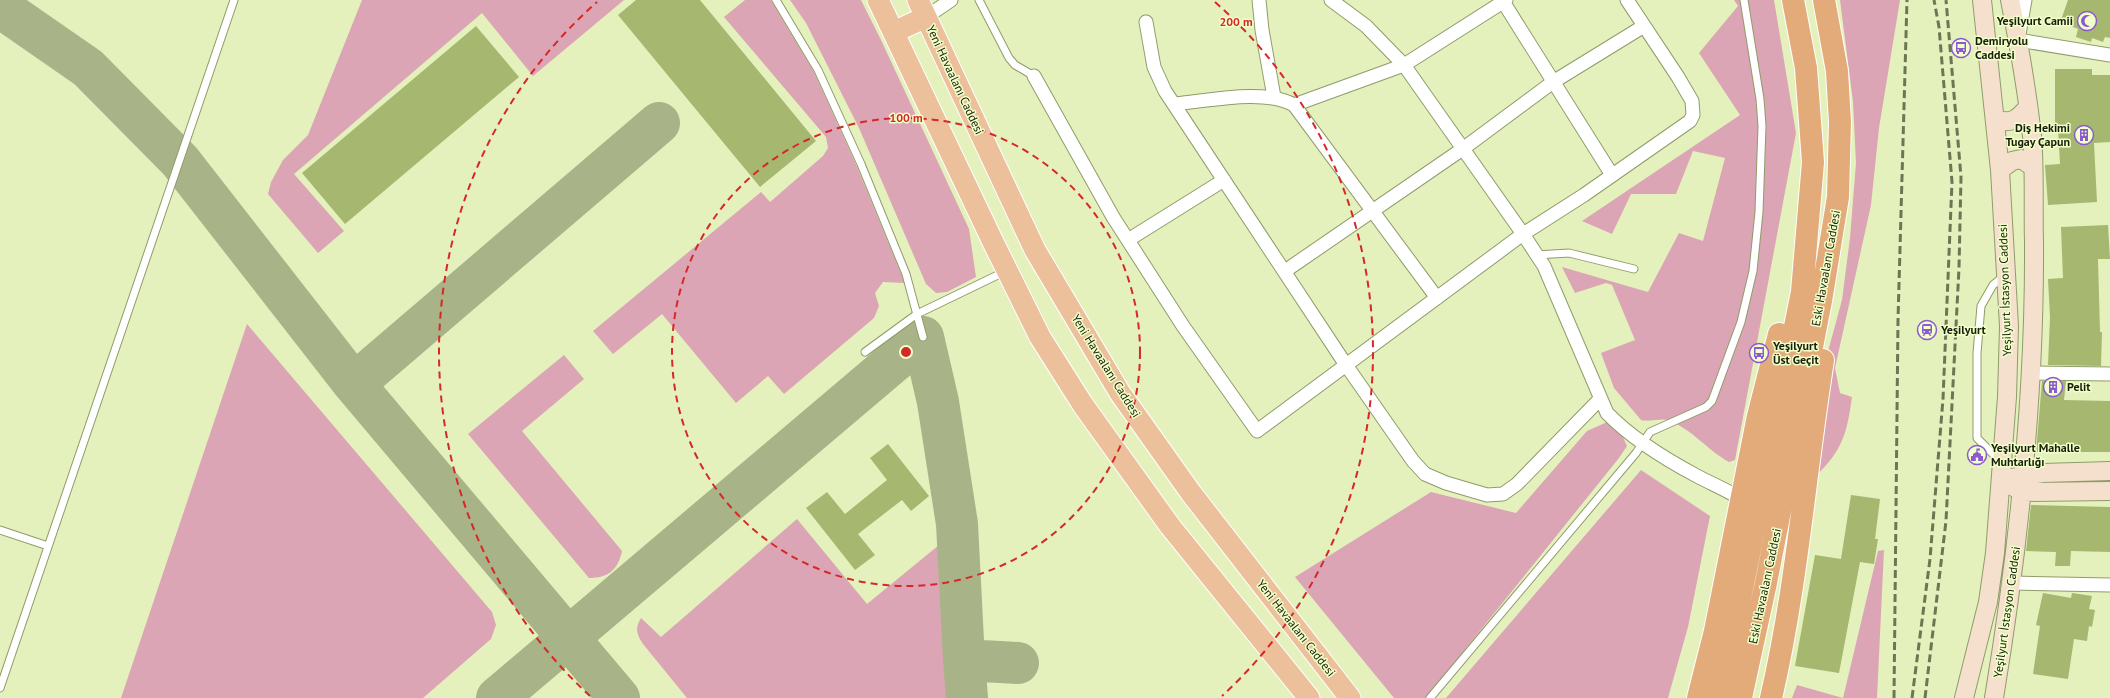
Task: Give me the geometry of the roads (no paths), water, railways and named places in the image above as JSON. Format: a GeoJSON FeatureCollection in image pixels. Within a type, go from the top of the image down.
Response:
{"type":"FeatureCollection","features":[{"type":"Feature","properties":{"kind":"highway","name":"Eski Havaalanı Caddesi"},"geometry":{"type":"LineString","coordinates":[[1720,698],[1802,292],[1813,162],[1806,68],[1793,0]]}},
{"type":"Feature","properties":{"kind":"highway","name":"Eski Havaalanı Caddesi"},"geometry":{"type":"LineString","coordinates":[[1741,698],[1766,583],[1821,301],[1838,196],[1840,114],[1837,71],[1824,0]]}},
{"type":"Feature","properties":{"kind":"highway"},"geometry":{"type":"LineString","coordinates":[[1771,698],[1804,508],[1810,444],[1841,248],[1838,196]]}},
{"type":"Feature","properties":{"kind":"highway"},"geometry":{"type":"LineString","coordinates":[[1698,698],[1715,631],[1758,416],[1775,351],[1797,248],[1810,209]]}},
{"type":"Feature","properties":{"kind":"main road"},"geometry":{"type":"LineString","coordinates":[[878,0],[1040,337],[1101,431],[1170,526],[1309,698]]}},
{"type":"Feature","properties":{"kind":"main road","name":"Yeşilyurt İstasyon Caddesi"},"geometry":{"type":"LineString","coordinates":[[1964,698],[1988,602],[1995,552],[2009,334],[2000,170],[1982,0]]}},
{"type":"Feature","properties":{"kind":"main road","name":"Yeşilyurt İstasyon Caddesi"},"geometry":{"type":"LineString","coordinates":[[1994,698],[2012,583],[2023,484],[2034,312],[2033,167],[2028,107],[2018,40],[2010,0]]}},
{"type":"Feature","properties":{"kind":"main road"},"geometry":{"type":"LineString","coordinates":[[894,32],[922,8]]}},
{"type":"Feature","properties":{"kind":"main road","name":"Yeni Havaalanı Caddesi"},"geometry":{"type":"LineString","coordinates":[[922,8],[1035,250],[1120,393],[1192,493],[1350,698]]}},
{"type":"Feature","properties":{"kind":"main road"},"geometry":{"type":"LineString","coordinates":[[1995,119],[2004,122],[2018,119],[2028,107]]}},
{"type":"Feature","properties":{"kind":"main road"},"geometry":{"type":"LineString","coordinates":[[2000,170],[2012,160],[2021,159],[2033,167]]}},
{"type":"Feature","properties":{"kind":"main road"},"geometry":{"type":"LineString","coordinates":[[2001,471],[2023,484],[2110,491]]}},
{"type":"Feature","properties":{"kind":"main road"},"geometry":{"type":"LineString","coordinates":[[2023,484],[2042,473],[2110,471]]}},
{"type":"Feature","properties":{"kind":"street"},"geometry":{"type":"LineString","coordinates":[[922,8],[951,0]]}},
{"type":"Feature","properties":{"kind":"street"},"geometry":{"type":"LineString","coordinates":[[1259,0],[1262,30],[1274,97]]}},
{"type":"Feature","properties":{"kind":"street"},"geometry":{"type":"LineString","coordinates":[[1331,0],[1366,26],[1404,65],[1464,148],[1523,234],[1544,266],[1607,413],[1619,425],[1643,443],[1696,475],[1741,499]]}},
{"type":"Feature","properties":{"kind":"street"},"geometry":{"type":"LineString","coordinates":[[1034,76],[1128,240],[1183,326],[1257,431],[1523,234],[1690,121],[1693,115],[1692,101],[1678,77],[1627,0]]}},
{"type":"Feature","properties":{"kind":"street"},"geometry":{"type":"LineString","coordinates":[[2025,0],[2018,40],[2110,55]]}},
{"type":"Feature","properties":{"kind":"street"},"geometry":{"type":"LineString","coordinates":[[1294,104],[1404,65],[1503,1],[1552,82],[1612,175]]}},
{"type":"Feature","properties":{"kind":"street"},"geometry":{"type":"LineString","coordinates":[[1146,22],[1154,67],[1174,104],[1346,365],[1413,461],[1425,474],[1446,483],[1487,495],[1503,494],[1512,488],[1600,399]]}},
{"type":"Feature","properties":{"kind":"street"},"geometry":{"type":"LineString","coordinates":[[1285,271],[1464,148],[1552,82],[1644,26]]}},
{"type":"Feature","properties":{"kind":"street"},"geometry":{"type":"LineString","coordinates":[[1174,104],[1256,96],[1284,99],[1294,104],[1437,298]]}},
{"type":"Feature","properties":{"kind":"street"},"geometry":{"type":"LineString","coordinates":[[1128,240],[1224,180]]}},
{"type":"Feature","properties":{"kind":"street"},"geometry":{"type":"LineString","coordinates":[[2031,373],[2110,374]]}},
{"type":"Feature","properties":{"kind":"street"},"geometry":{"type":"LineString","coordinates":[[2012,583],[2110,585]]}},
{"type":"Feature","properties":{"kind":"lane"},"geometry":{"type":"LineString","coordinates":[[0,688],[234,0]]}},
{"type":"Feature","properties":{"kind":"lane"},"geometry":{"type":"LineString","coordinates":[[776,0],[818,70],[861,164],[906,274],[923,337]]}},
{"type":"Feature","properties":{"kind":"lane"},"geometry":{"type":"LineString","coordinates":[[978,0],[1009,58],[1015,65],[1034,76]]}},
{"type":"Feature","properties":{"kind":"lane"},"geometry":{"type":"LineString","coordinates":[[1430,698],[1636,453],[1650,432],[1706,407],[1712,401],[1741,322],[1753,270],[1759,212],[1762,126],[1760,100],[1744,0]]}},
{"type":"Feature","properties":{"kind":"lane"},"geometry":{"type":"LineString","coordinates":[[1536,255],[1569,253],[1634,269]]}},
{"type":"Feature","properties":{"kind":"lane"},"geometry":{"type":"LineString","coordinates":[[865,352],[917,314],[1007,271]]}},
{"type":"Feature","properties":{"kind":"lane"},"geometry":{"type":"LineString","coordinates":[[2001,471],[1977,438],[1977,353],[1981,306],[1993,285],[2006,275]]}},
{"type":"Feature","properties":{"kind":"lane"},"geometry":{"type":"LineString","coordinates":[[0,530],[48,546]]}},
{"type":"Feature","properties":{"kind":"railway"},"geometry":{"type":"LineString","coordinates":[[1894,698],[1898,320],[1907,0]]}},
{"type":"Feature","properties":{"kind":"railway"},"geometry":{"type":"LineString","coordinates":[[1912,698],[1930,559],[1943,399],[1952,182],[1939,27],[1934,0]]}},
{"type":"Feature","properties":{"kind":"railway"},"geometry":{"type":"LineString","coordinates":[[1925,698],[1946,521],[1959,268],[1961,177],[1946,0]]}},
{"type":"Feature","properties":{"kind":"place","name":"Yeşilyurt Camii"},"geometry":{"type":"Point","coordinates":[2087,21]}},
{"type":"Feature","properties":{"kind":"place","name":"Demiryolu Caddesi"},"geometry":{"type":"Point","coordinates":[1961,48]}},
{"type":"Feature","properties":{"kind":"place","name":"Diş Hekimi Tugay Çapun"},"geometry":{"type":"Point","coordinates":[2084,135]}},
{"type":"Feature","properties":{"kind":"place","name":"Yeşilyurt"},"geometry":{"type":"Point","coordinates":[1927,330]}},
{"type":"Feature","properties":{"kind":"place","name":"Yeşilyurt Üst Geçit"},"geometry":{"type":"Point","coordinates":[1759,353]}},
{"type":"Feature","properties":{"kind":"place","name":"Pelit"},"geometry":{"type":"Point","coordinates":[2053,387]}},
{"type":"Feature","properties":{"kind":"place","name":"Yeşilyurt Mahalle Muhtarlığı"},"geometry":{"type":"Point","coordinates":[1977,455]}}]}
